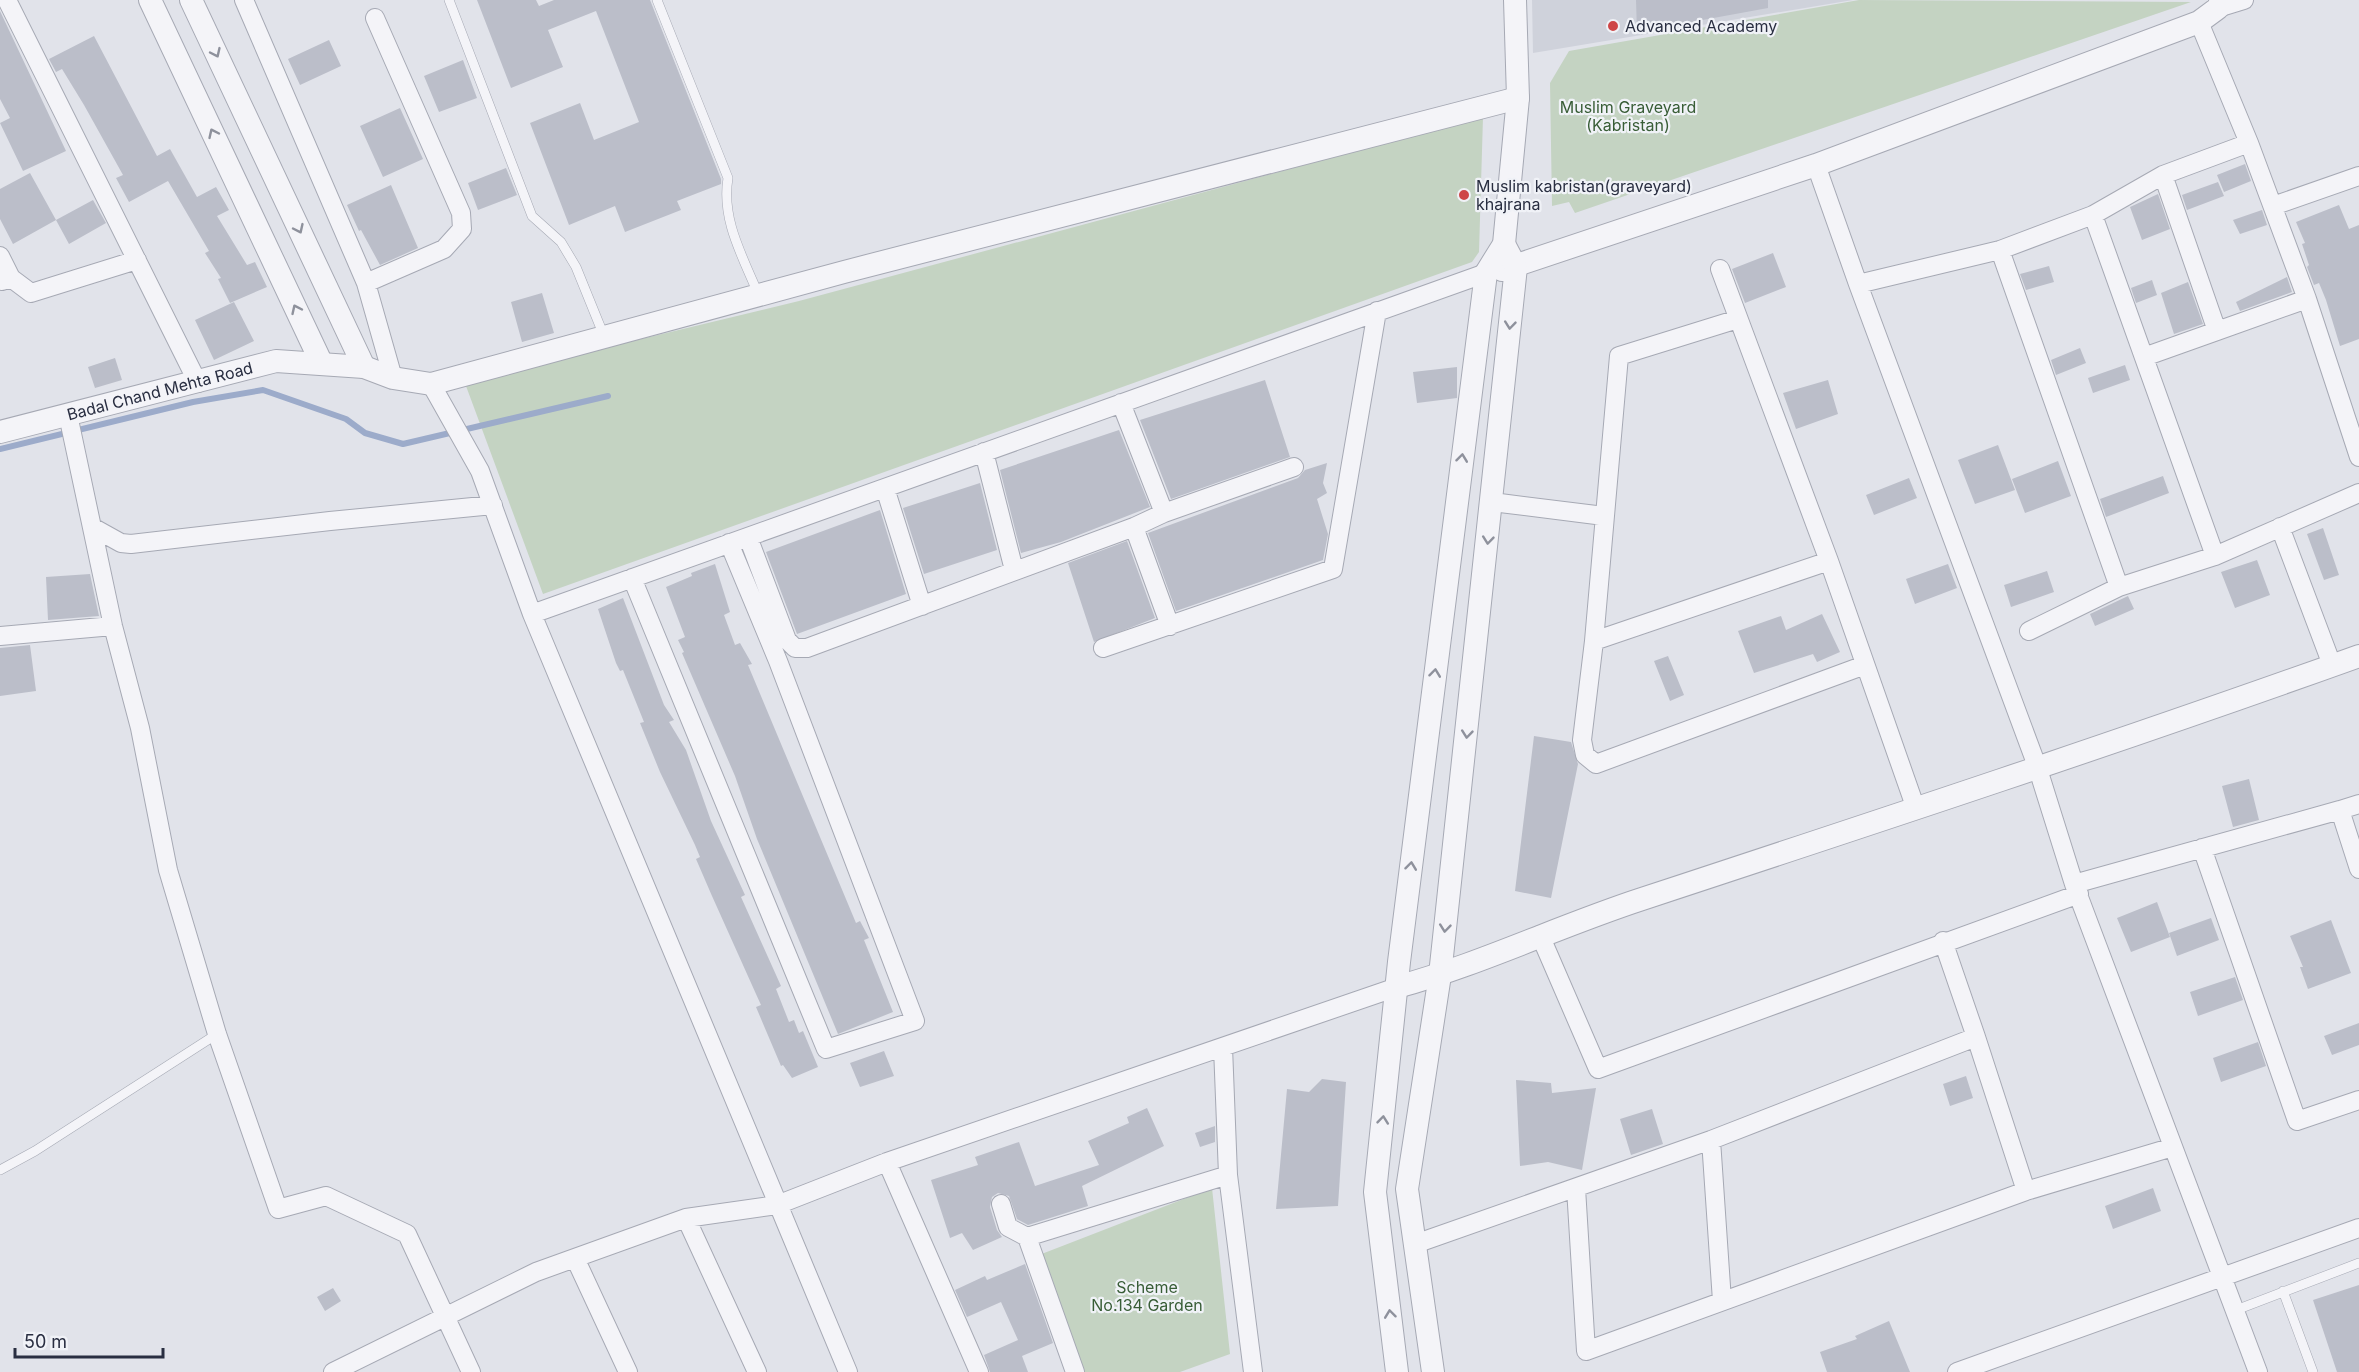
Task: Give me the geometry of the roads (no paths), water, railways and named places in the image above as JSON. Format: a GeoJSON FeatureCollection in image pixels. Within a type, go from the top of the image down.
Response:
{"type":"FeatureCollection","features":[{"type":"Feature","properties":{"kind":"street"},"geometry":{"type":"LineString","coordinates":[[7,0],[198,383]]}},
{"type":"Feature","properties":{"kind":"street"},"geometry":{"type":"LineString","coordinates":[[150,0],[321,362]]}},
{"type":"Feature","properties":{"kind":"street"},"geometry":{"type":"LineString","coordinates":[[191,0],[364,368]]}},
{"type":"Feature","properties":{"kind":"street"},"geometry":{"type":"LineString","coordinates":[[244,0],[366,284],[393,378]]}},
{"type":"Feature","properties":{"kind":"street"},"geometry":{"type":"LineString","coordinates":[[1397,1372],[1375,1192],[1397,987],[1486,273],[1504,244],[1518,98],[1515,0]]}},
{"type":"Feature","properties":{"kind":"street"},"geometry":{"type":"LineString","coordinates":[[532,614],[1486,273],[1516,267],[1816,165],[2199,22],[2220,4],[2244,0]]}},
{"type":"Feature","properties":{"kind":"street"},"geometry":{"type":"LineString","coordinates":[[366,284],[444,249],[462,229],[461,213],[375,18]]}},
{"type":"Feature","properties":{"kind":"street"},"geometry":{"type":"LineString","coordinates":[[2199,22],[2249,143],[2307,298],[2359,457]]}},
{"type":"Feature","properties":{"kind":"street"},"geometry":{"type":"LineString","coordinates":[[848,1372],[777,1205],[758,1151],[532,614],[480,471],[437,393],[605,339],[759,296],[1518,98]]}},
{"type":"Feature","properties":{"kind":"street"},"geometry":{"type":"LineString","coordinates":[[1858,284],[2000,250],[2093,215],[2163,175],[2249,143]]}},
{"type":"Feature","properties":{"kind":"street"},"geometry":{"type":"LineString","coordinates":[[1816,165],[2037,766],[2077,889],[2258,1372]]}},
{"type":"Feature","properties":{"kind":"street"},"geometry":{"type":"LineString","coordinates":[[2163,175],[2217,332]]}},
{"type":"Feature","properties":{"kind":"street"},"geometry":{"type":"LineString","coordinates":[[2273,206],[2359,176]]}},
{"type":"Feature","properties":{"kind":"street"},"geometry":{"type":"LineString","coordinates":[[2093,215],[2215,556]]}},
{"type":"Feature","properties":{"kind":"street"},"geometry":{"type":"LineString","coordinates":[[1433,1372],[1407,1189],[1440,975],[1492,502],[1516,267],[1504,244]]}},
{"type":"Feature","properties":{"kind":"street"},"geometry":{"type":"LineString","coordinates":[[2000,250],[2119,587]]}},
{"type":"Feature","properties":{"kind":"street"},"geometry":{"type":"LineString","coordinates":[[0,256],[6,280],[31,293],[137,260]]}},
{"type":"Feature","properties":{"kind":"street"},"geometry":{"type":"LineString","coordinates":[[1720,269],[1829,561],[1916,809]]}},
{"type":"Feature","properties":{"kind":"street"},"geometry":{"type":"LineString","coordinates":[[2144,357],[2307,298]]}},
{"type":"Feature","properties":{"kind":"street"},"geometry":{"type":"LineString","coordinates":[[1103,648],[1333,569],[1377,312]]}},
{"type":"Feature","properties":{"kind":"street"},"geometry":{"type":"LineString","coordinates":[[1738,319],[1619,356],[1594,640],[1582,740],[1585,755],[1596,764],[1865,665]]}},
{"type":"Feature","properties":{"kind":"street","name":"Badal Chand Mehta Road"},"geometry":{"type":"LineString","coordinates":[[0,432],[71,429],[198,383],[276,361],[321,362],[364,368],[437,393]]}},
{"type":"Feature","properties":{"kind":"street"},"geometry":{"type":"LineString","coordinates":[[1122,403],[1164,513]]}},
{"type":"Feature","properties":{"kind":"street"},"geometry":{"type":"LineString","coordinates":[[71,429],[94,528],[113,626],[140,728],[168,870],[217,1034],[278,1209],[326,1196],[407,1234],[471,1372]]}},
{"type":"Feature","properties":{"kind":"street"},"geometry":{"type":"LineString","coordinates":[[984,452],[1014,570]]}},
{"type":"Feature","properties":{"kind":"street"},"geometry":{"type":"LineString","coordinates":[[747,537],[786,640],[795,648],[807,648],[1134,527],[1164,513],[1294,467]]}},
{"type":"Feature","properties":{"kind":"street"},"geometry":{"type":"LineString","coordinates":[[885,488],[922,606]]}},
{"type":"Feature","properties":{"kind":"street"},"geometry":{"type":"LineString","coordinates":[[2029,631],[2119,587],[2215,556],[2359,493]]}},
{"type":"Feature","properties":{"kind":"street"},"geometry":{"type":"LineString","coordinates":[[1492,502],[1604,516]]}},
{"type":"Feature","properties":{"kind":"street"},"geometry":{"type":"LineString","coordinates":[[94,528],[121,543],[131,544],[330,520],[493,505]]}},
{"type":"Feature","properties":{"kind":"street"},"geometry":{"type":"LineString","coordinates":[[1134,527],[1170,626]]}},
{"type":"Feature","properties":{"kind":"street"},"geometry":{"type":"LineString","coordinates":[[2280,527],[2332,665]]}},
{"type":"Feature","properties":{"kind":"street"},"geometry":{"type":"LineString","coordinates":[[632,578],[826,1049],[915,1021],[778,661],[729,543]]}},
{"type":"Feature","properties":{"kind":"street"},"geometry":{"type":"LineString","coordinates":[[1594,640],[1829,561]]}},
{"type":"Feature","properties":{"kind":"street"},"geometry":{"type":"LineString","coordinates":[[0,636],[113,626]]}},
{"type":"Feature","properties":{"kind":"street"},"geometry":{"type":"LineString","coordinates":[[333,1372],[536,1272],[687,1218],[777,1205],[887,1162],[1397,987],[1440,975],[1619,906],[1916,809],[2359,656]]}},
{"type":"Feature","properties":{"kind":"street"},"geometry":{"type":"LineString","coordinates":[[1540,935],[1598,1069],[2077,889],[2202,848],[2359,804]]}},
{"type":"Feature","properties":{"kind":"street"},"geometry":{"type":"LineString","coordinates":[[2340,810],[2359,869]]}},
{"type":"Feature","properties":{"kind":"street"},"geometry":{"type":"LineString","coordinates":[[2202,848],[2297,1121],[2359,1100]]}},
{"type":"Feature","properties":{"kind":"street"},"geometry":{"type":"LineString","coordinates":[[1943,941],[2026,1191]]}},
{"type":"Feature","properties":{"kind":"street"},"geometry":{"type":"LineString","coordinates":[[1415,1244],[1711,1140],[1976,1037]]}},
{"type":"Feature","properties":{"kind":"street"},"geometry":{"type":"LineString","coordinates":[[1223,1047],[1228,1175],[1251,1371]]}},
{"type":"Feature","properties":{"kind":"street"},"geometry":{"type":"LineString","coordinates":[[1711,1140],[1722,1301]]}},
{"type":"Feature","properties":{"kind":"street"},"geometry":{"type":"LineString","coordinates":[[1576,1188],[1586,1351],[2026,1191],[2173,1147]]}},
{"type":"Feature","properties":{"kind":"street"},"geometry":{"type":"LineString","coordinates":[[887,1162],[978,1372]]}},
{"type":"Feature","properties":{"kind":"street"},"geometry":{"type":"LineString","coordinates":[[1027,1237],[1228,1175]]}},
{"type":"Feature","properties":{"kind":"street"},"geometry":{"type":"LineString","coordinates":[[1001,1204],[1008,1227],[1027,1237],[1075,1372]]}},
{"type":"Feature","properties":{"kind":"street"},"geometry":{"type":"LineString","coordinates":[[687,1218],[757,1372]]}},
{"type":"Feature","properties":{"kind":"street"},"geometry":{"type":"LineString","coordinates":[[1957,1372],[2359,1227]]}},
{"type":"Feature","properties":{"kind":"street"},"geometry":{"type":"LineString","coordinates":[[575,1258],[628,1372]]}},
{"type":"Feature","properties":{"kind":"lane"},"geometry":{"type":"LineString","coordinates":[[449,0],[532,216],[561,242],[576,267],[605,339]]}},
{"type":"Feature","properties":{"kind":"lane"},"geometry":{"type":"LineString","coordinates":[[657,0],[728,178],[724,197],[729,222],[759,296]]}},
{"type":"Feature","properties":{"kind":"lane"},"geometry":{"type":"LineString","coordinates":[[0,1170],[35,1151],[217,1034]]}},
{"type":"Feature","properties":{"kind":"lane"},"geometry":{"type":"LineString","coordinates":[[2236,1310],[2359,1263]]}},
{"type":"Feature","properties":{"kind":"lane"},"geometry":{"type":"LineString","coordinates":[[2283,1291],[2313,1372]]}},
{"type":"Feature","properties":{"kind":"waterway"},"geometry":{"type":"LineString","coordinates":[[0,449],[193,402],[263,390],[346,419],[365,433],[403,444],[608,396]]}},
{"type":"Feature","properties":{"kind":"place","name":"Advanced Academy"},"geometry":{"type":"Point","coordinates":[1613,26]}},
{"type":"Feature","properties":{"kind":"place","name":"Muslim kabristan(graveyard) khajrana"},"geometry":{"type":"Point","coordinates":[1464,195]}},
{"type":"Feature","properties":{"kind":"park label","name":"Muslim Graveyard (Kabristan)"},"geometry":{"type":"Point","coordinates":[1628,116]}},
{"type":"Feature","properties":{"kind":"park label","name":"Scheme No.134 Garden"},"geometry":{"type":"Point","coordinates":[1147,1296]}}]}
